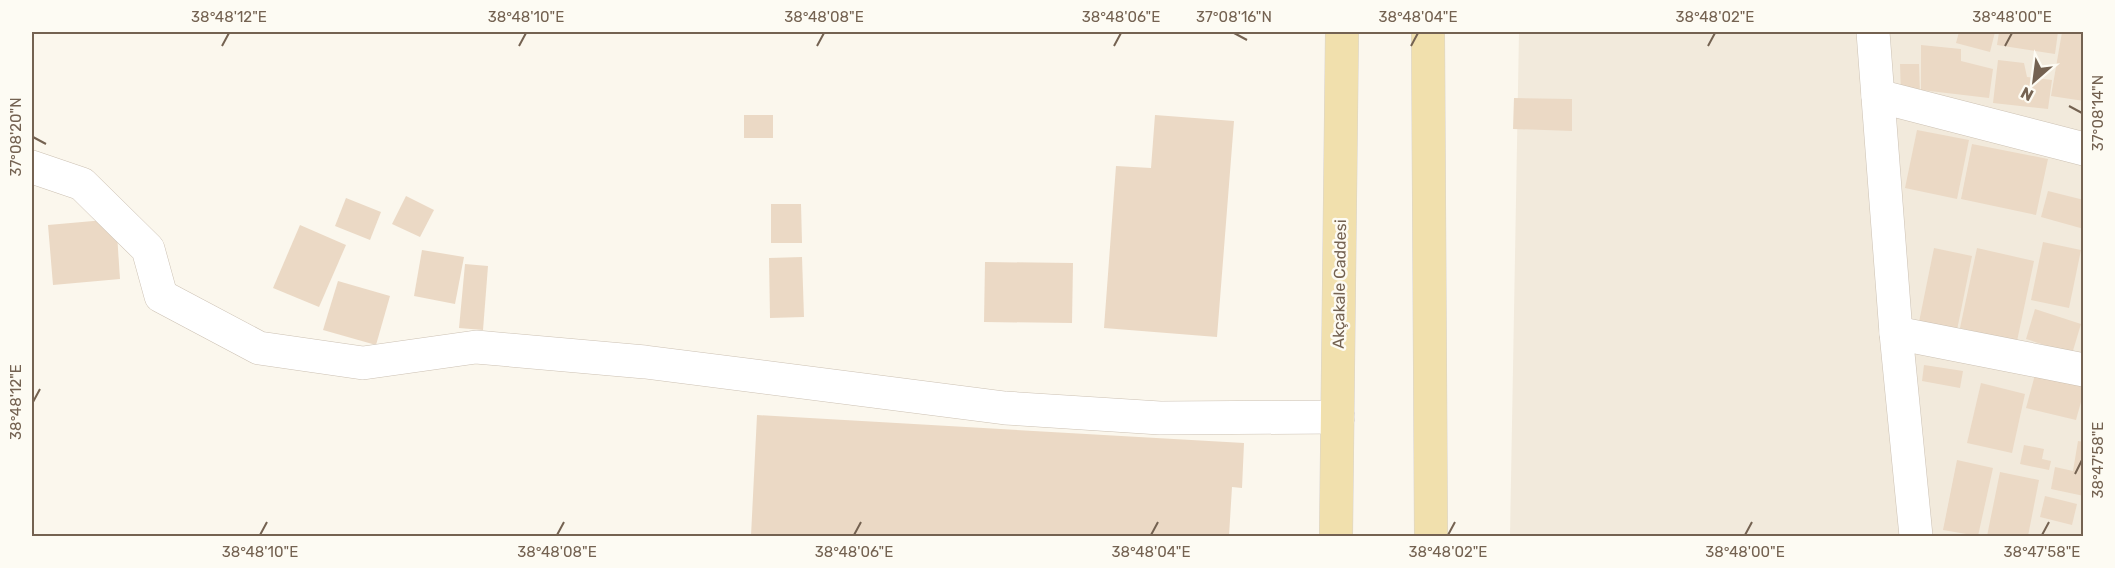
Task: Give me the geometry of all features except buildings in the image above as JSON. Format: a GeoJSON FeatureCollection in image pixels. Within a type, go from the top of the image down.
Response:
{"type":"FeatureCollection","features":[{"type":"Feature","properties":{"kind":"main road","name":"Akçakale Caddesi"},"geometry":{"type":"LineString","coordinates":[[1336,537],[1342,32]]}},
{"type":"Feature","properties":{"kind":"main road"},"geometry":{"type":"LineString","coordinates":[[1428,32],[1431,537]]}},
{"type":"Feature","properties":{"kind":"street"},"geometry":{"type":"LineString","coordinates":[[1873,32],[1896,333],[1916,537]]}},
{"type":"Feature","properties":{"kind":"street"},"geometry":{"type":"LineString","coordinates":[[1878,96],[2084,149]]}},
{"type":"Feature","properties":{"kind":"street"},"geometry":{"type":"LineString","coordinates":[[32,167],[82,184],[148,249],[161,296],[259,348],[363,363],[476,347],[645,362],[1005,408],[1160,418],[1338,417]]}},
{"type":"Feature","properties":{"kind":"street"},"geometry":{"type":"LineString","coordinates":[[1896,333],[2084,370]]}},
{"type":"Feature","properties":{"kind":"shaded area"},"geometry":{"type":"Polygon","coordinates":[[[1519,32],[2083,32],[2083,536],[1510,536],[1519,32]]]}}]}
